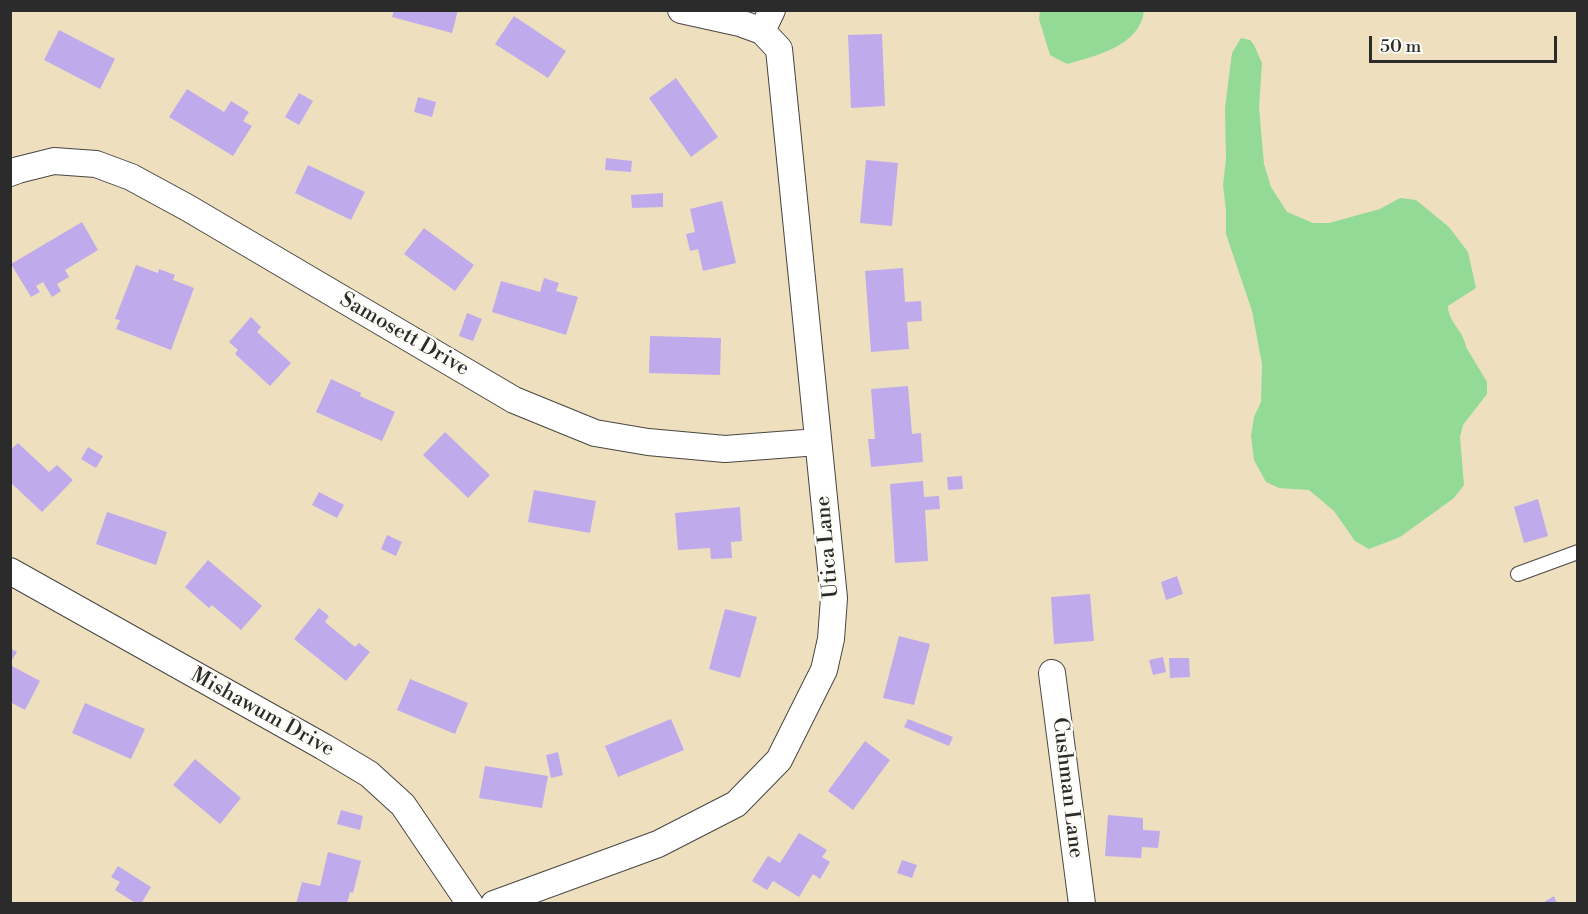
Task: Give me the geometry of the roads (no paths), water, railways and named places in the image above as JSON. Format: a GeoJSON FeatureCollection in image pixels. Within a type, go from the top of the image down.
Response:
{"type":"FeatureCollection","features":[{"type":"Feature","properties":{"kind":"street"},"geometry":{"type":"LineString","coordinates":[[681,10],[740,23],[767,21]]}},
{"type":"Feature","properties":{"kind":"street","name":"Utica Lane"},"geometry":{"type":"LineString","coordinates":[[495,903],[658,844],[736,804],[779,760],[824,670],[831,639],[834,598],[779,49],[767,21]]}},
{"type":"Feature","properties":{"kind":"street","name":"Samosett Drive"},"geometry":{"type":"LineString","coordinates":[[10,173],[54,161],[96,164],[131,177],[188,208],[514,400],[595,433],[648,442],[725,449],[818,442]]}},
{"type":"Feature","properties":{"kind":"street","name":"Mishawum Drive"},"geometry":{"type":"LineString","coordinates":[[10,571],[369,774],[403,805],[470,903]]}},
{"type":"Feature","properties":{"kind":"street","name":"Cushman Lane"},"geometry":{"type":"LineString","coordinates":[[1052,673],[1082,903]]}},
{"type":"Feature","properties":{"kind":"lane"},"geometry":{"type":"LineString","coordinates":[[1518,574],[1578,552]]}}]}
